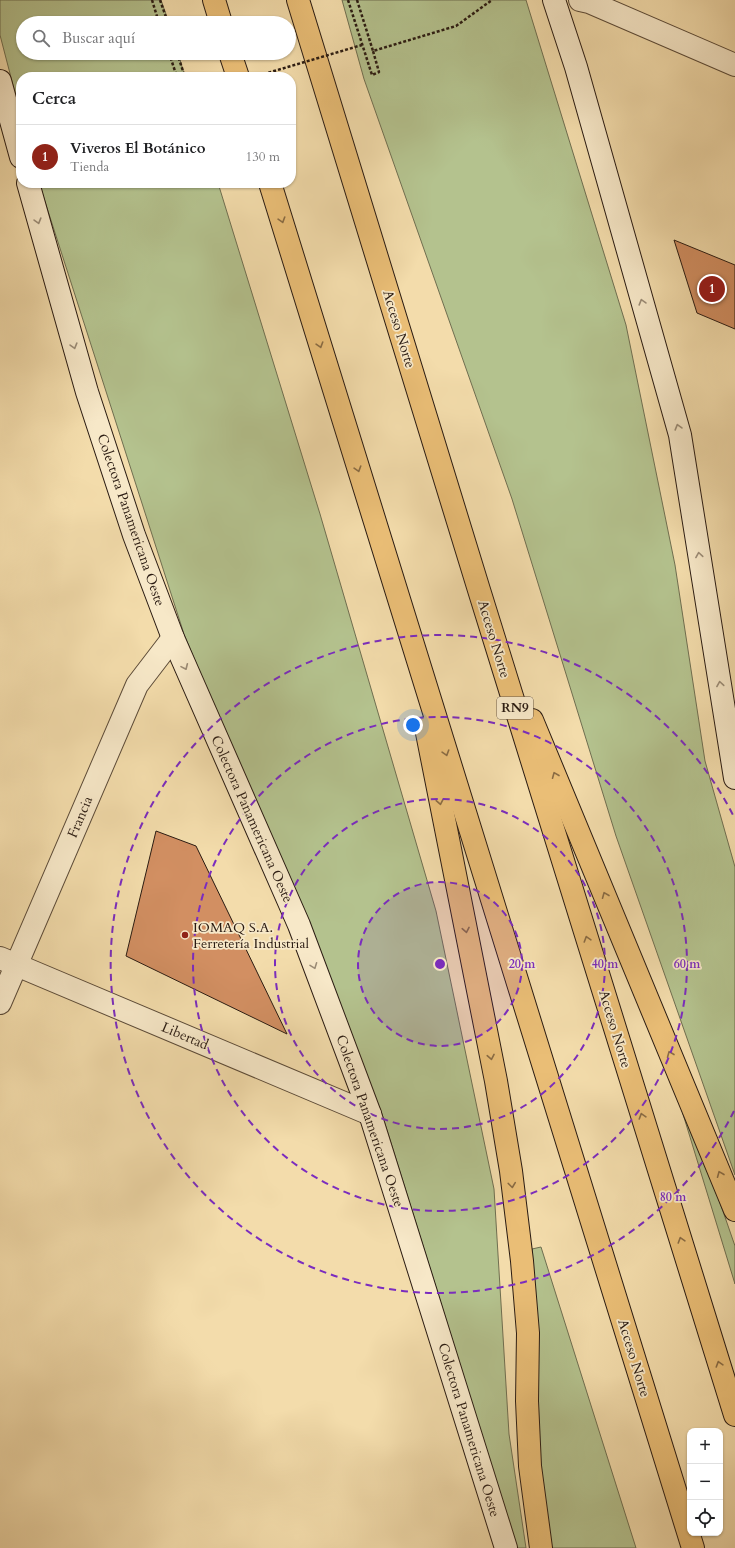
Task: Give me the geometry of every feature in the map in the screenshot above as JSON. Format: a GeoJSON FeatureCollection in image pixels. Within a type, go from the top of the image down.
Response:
{"type":"FeatureCollection","features":[{"type":"Feature","properties":{"kind":"highway"},"geometry":{"type":"LineString","coordinates":[[214,0],[219,16]]}},
{"type":"Feature","properties":{"kind":"highway","name":"Acceso Norte"},"geometry":{"type":"LineString","coordinates":[[298,0],[735,1415]]}},
{"type":"Feature","properties":{"kind":"highway"},"geometry":{"type":"LineString","coordinates":[[232,60],[236,72]]}},
{"type":"Feature","properties":{"kind":"highway","name":"Acceso Norte"},"geometry":{"type":"LineString","coordinates":[[272,188],[693,1548]]}},
{"type":"Feature","properties":{"kind":"highway"},"geometry":{"type":"LineString","coordinates":[[479,590],[735,1210]]}},
{"type":"Feature","properties":{"kind":"highway"},"geometry":{"type":"LineString","coordinates":[[403,613],[494,1073],[510,1171],[522,1261],[528,1333],[527,1401],[530,1466],[541,1548]]}},
{"type":"Feature","properties":{"kind":"street"},"geometry":{"type":"LineString","coordinates":[[555,0],[576,67],[680,435],[735,778]]}},
{"type":"Feature","properties":{"kind":"street"},"geometry":{"type":"LineString","coordinates":[[580,0],[589,2],[735,65]]}},
{"type":"Feature","properties":{"kind":"street"},"geometry":{"type":"LineString","coordinates":[[0,81],[16,139]]}},
{"type":"Feature","properties":{"kind":"street","name":"Colectora Panamericana Oeste"},"geometry":{"type":"LineString","coordinates":[[29,188],[87,392],[134,535],[173,638],[299,925],[370,1114],[506,1548]]}},
{"type":"Feature","properties":{"kind":"street","name":"Francia"},"geometry":{"type":"LineString","coordinates":[[0,1003],[8,962],[137,685],[173,638]]}},
{"type":"Feature","properties":{"kind":"street","name":"Libertad"},"geometry":{"type":"LineString","coordinates":[[8,962],[370,1114]]}},
{"type":"Feature","properties":{"kind":"path"},"geometry":{"type":"LineString","coordinates":[[152,0],[158,16]]}},
{"type":"Feature","properties":{"kind":"path"},"geometry":{"type":"LineString","coordinates":[[160,0],[166,16]]}},
{"type":"Feature","properties":{"kind":"path"},"geometry":{"type":"LineString","coordinates":[[348,0],[372,75],[379,72],[357,0]]}},
{"type":"Feature","properties":{"kind":"path"},"geometry":{"type":"LineString","coordinates":[[373,51],[456,26],[492,0]]}},
{"type":"Feature","properties":{"kind":"path"},"geometry":{"type":"LineString","coordinates":[[271,72],[362,45]]}},
{"type":"Feature","properties":{"kind":"path"},"geometry":{"type":"LineString","coordinates":[[171,60],[175,72]]}},
{"type":"Feature","properties":{"kind":"path"},"geometry":{"type":"LineString","coordinates":[[180,60],[184,72]]}},
{"type":"Feature","properties":{"kind":"green space"},"geometry":{"type":"Polygon","coordinates":[[[0,0],[161,0],[167,16],[16,16],[16,60],[180,60],[184,72],[16,72],[16,97],[0,35],[0,0]]]}},
{"type":"Feature","properties":{"kind":"green space"},"geometry":{"type":"Polygon","coordinates":[[[342,0],[526,0],[626,325],[675,565],[705,761],[735,867],[735,1175],[616,836],[512,499],[364,79],[342,0]]]}},
{"type":"Feature","properties":{"kind":"green space"},"geometry":{"type":"Polygon","coordinates":[[[41,188],[220,188],[320,514],[436,911],[494,1189],[509,1434],[526,1548],[517,1548],[382,1114],[184,634],[41,188]]]}},
{"type":"Feature","properties":{"kind":"green space"},"geometry":{"type":"Polygon","coordinates":[[[680,1087],[735,1246],[735,1284],[675,1088],[680,1087]]]}},
{"type":"Feature","properties":{"kind":"green space"},"geometry":{"type":"Polygon","coordinates":[[[541,1247],[636,1548],[551,1548],[540,1470],[537,1343],[532,1249],[541,1247]]]}},
{"type":"Feature","properties":{"kind":"building"},"geometry":{"type":"Polygon","coordinates":[[[674,240],[735,265],[735,329],[697,313],[674,240]]]}},
{"type":"Feature","properties":{"kind":"building","name":"IOMAQ S.A. Ferretería Industrial"},"geometry":{"type":"Polygon","coordinates":[[[156,831],[196,846],[287,1034],[126,956],[156,831]]]}},
{"type":"Feature","properties":{"kind":"place","name":"Viveros El Botánico"},"geometry":{"type":"Point","coordinates":[712,289]}},
{"type":"Feature","properties":{"kind":"place","name":"IOMAQ S.A. Ferretería Industrial"},"geometry":{"type":"Point","coordinates":[185,935]}}]}
